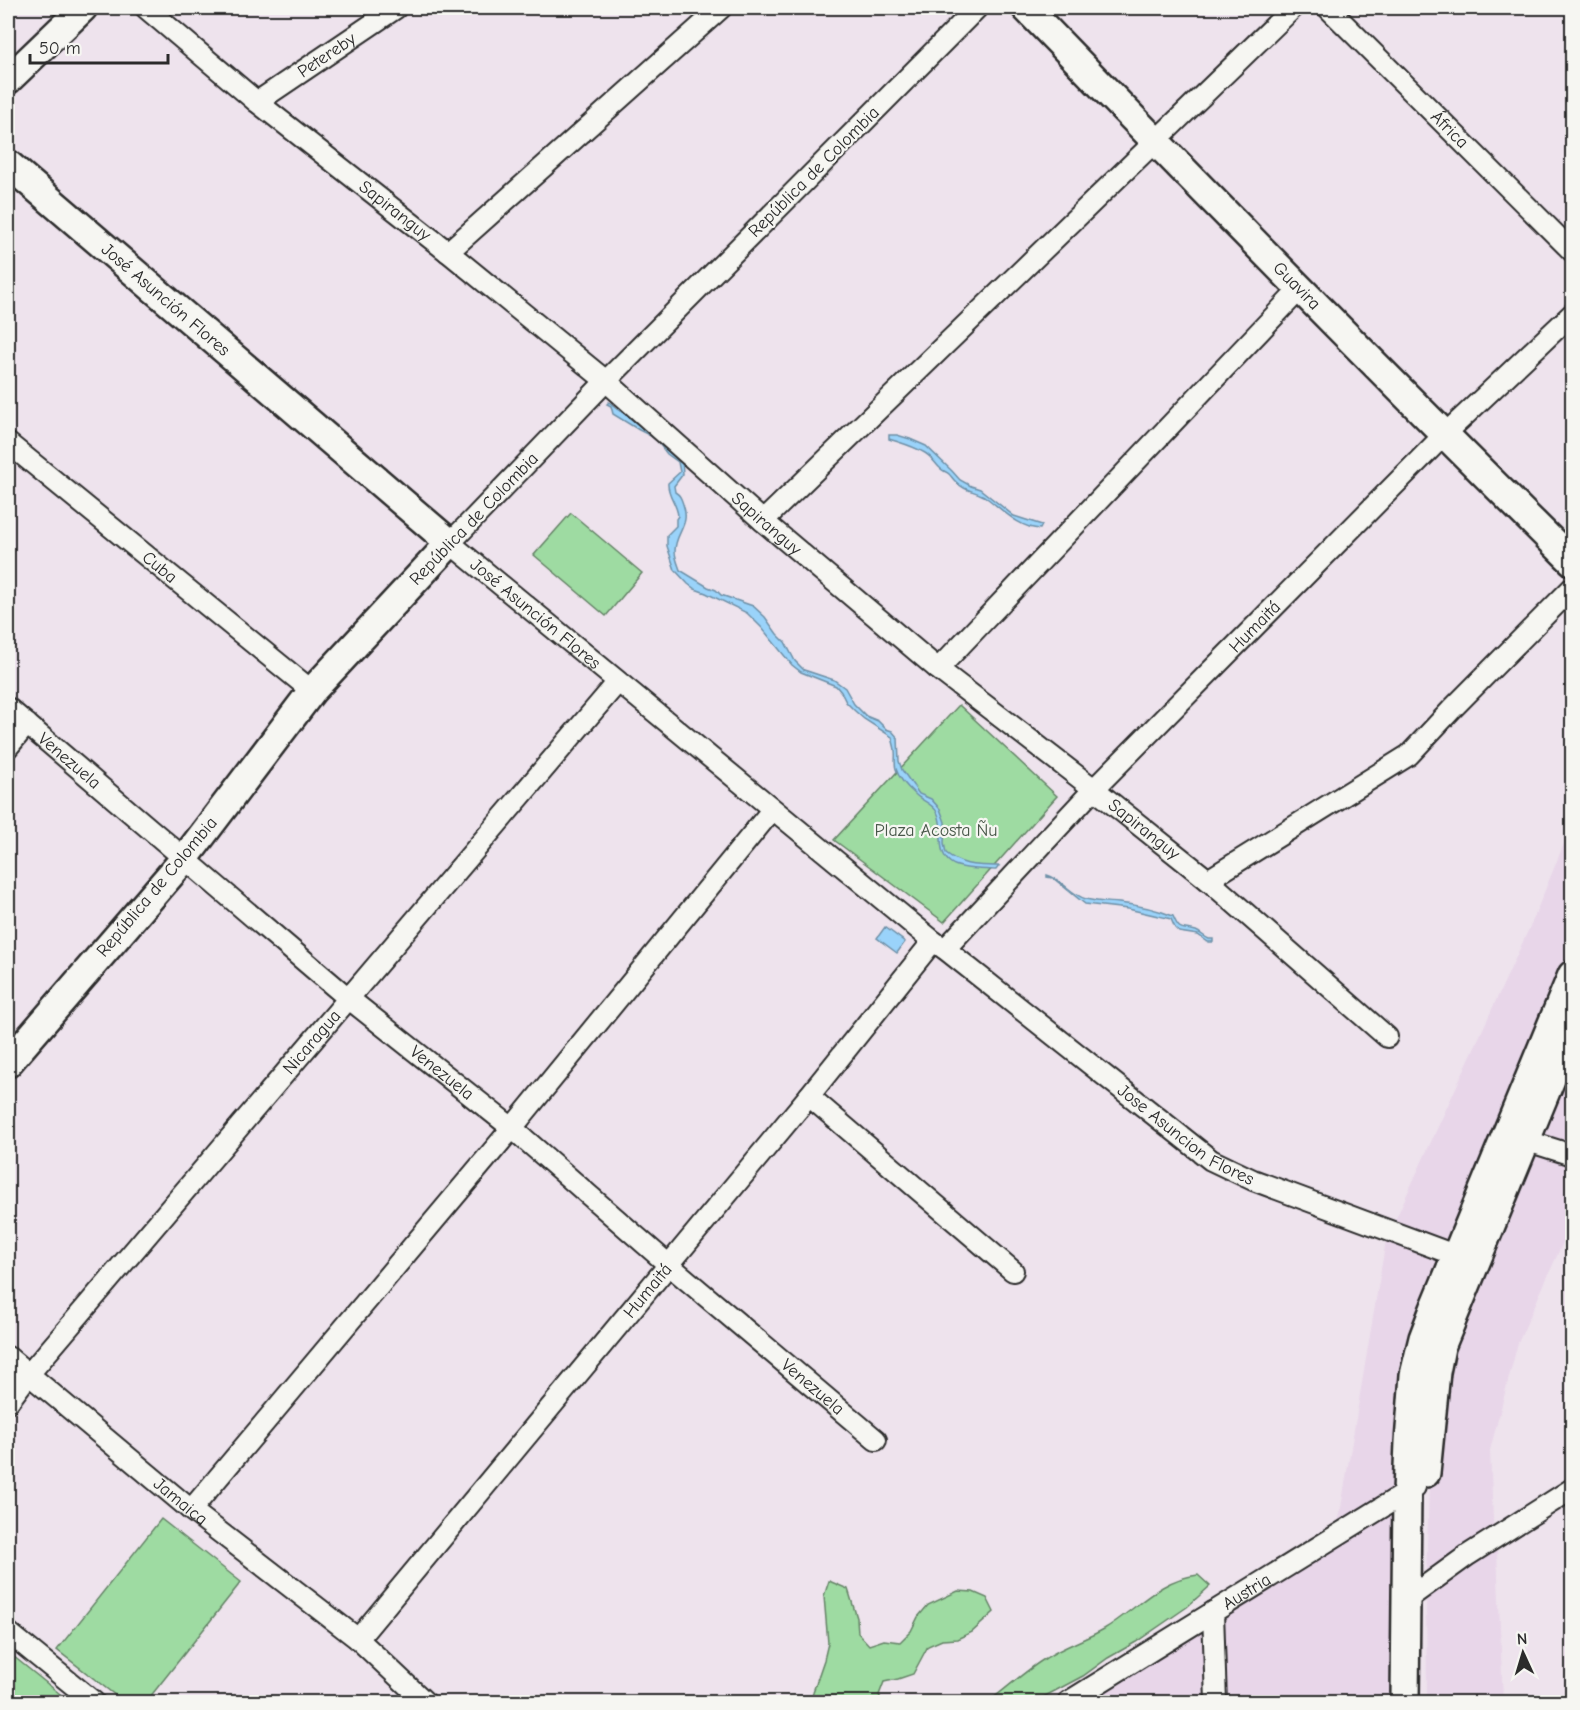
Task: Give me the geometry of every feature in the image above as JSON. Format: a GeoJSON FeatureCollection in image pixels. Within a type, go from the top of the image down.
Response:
{"type":"FeatureCollection","features":[{"type":"Feature","properties":{"kind":"street"},"geometry":{"type":"LineString","coordinates":[[8,81],[83,8]]}},
{"type":"Feature","properties":{"kind":"street","name":"Sapiranguy"},"geometry":{"type":"LineString","coordinates":[[146,8],[257,102],[448,252],[606,381],[763,521],[938,669],[1208,880],[1387,1037]]}},
{"type":"Feature","properties":{"kind":"street","name":"Petereby"},"geometry":{"type":"LineString","coordinates":[[257,102],[396,8]]}},
{"type":"Feature","properties":{"kind":"street"},"geometry":{"type":"LineString","coordinates":[[448,252],[721,8]]}},
{"type":"Feature","properties":{"kind":"street","name":"República de Colombia"},"geometry":{"type":"LineString","coordinates":[[8,1063],[185,858],[312,691],[606,381],[977,8]]}},
{"type":"Feature","properties":{"kind":"street","name":"Guavira"},"geometry":{"type":"LineString","coordinates":[[1026,8],[1300,290],[1572,561]]}},
{"type":"Feature","properties":{"kind":"street"},"geometry":{"type":"LineString","coordinates":[[763,521],[1293,8]]}},
{"type":"Feature","properties":{"kind":"street","name":"África"},"geometry":{"type":"LineString","coordinates":[[1328,8],[1572,251]]}},
{"type":"Feature","properties":{"kind":"street","name":"José Asunción Flores"},"geometry":{"type":"LineString","coordinates":[[8,164],[450,543],[939,945]]}},
{"type":"Feature","properties":{"kind":"street"},"geometry":{"type":"LineString","coordinates":[[938,669],[1300,290]]}},
{"type":"Feature","properties":{"kind":"street","name":"Humaitá"},"geometry":{"type":"LineString","coordinates":[[358,1639],[809,1096],[939,945],[1444,435],[1572,314]]}},
{"type":"Feature","properties":{"kind":"street","name":"Cuba"},"geometry":{"type":"LineString","coordinates":[[8,443],[312,691]]}},
{"type":"Feature","properties":{"kind":"street"},"geometry":{"type":"LineString","coordinates":[[1208,880],[1409,755],[1572,588]]}},
{"type":"Feature","properties":{"kind":"street","name":"Nicaragua"},"geometry":{"type":"LineString","coordinates":[[8,1402],[29,1374],[617,682]]}},
{"type":"Feature","properties":{"kind":"street","name":"Venezuela"},"geometry":{"type":"LineString","coordinates":[[8,708],[348,998],[512,1128],[669,1265],[876,1440]]}},
{"type":"Feature","properties":{"kind":"street"},"geometry":{"type":"LineString","coordinates":[[8,747],[27,724]]}},
{"type":"Feature","properties":{"kind":"street"},"geometry":{"type":"LineString","coordinates":[[190,1510],[512,1128],[772,810]]}},
{"type":"Feature","properties":{"kind":"street","name":"Jose Asuncion Flores"},"geometry":{"type":"LineString","coordinates":[[939,945],[1211,1160],[1253,1180],[1466,1259]]}},
{"type":"Feature","properties":{"kind":"street"},"geometry":{"type":"LineString","coordinates":[[1405,1702],[1414,1595],[1422,1549],[1416,1486],[1414,1375],[1423,1338],[1466,1259],[1516,1138],[1572,975]]}},
{"type":"Feature","properties":{"kind":"street"},"geometry":{"type":"LineString","coordinates":[[1516,1138],[1572,1028]]}},
{"type":"Feature","properties":{"kind":"street"},"geometry":{"type":"LineString","coordinates":[[809,1096],[1013,1271]]}},
{"type":"Feature","properties":{"kind":"street"},"geometry":{"type":"LineString","coordinates":[[1516,1138],[1572,1155]]}},
{"type":"Feature","properties":{"kind":"street","name":"Jamaica"},"geometry":{"type":"LineString","coordinates":[[8,1357],[190,1510],[358,1639],[425,1702]]}},
{"type":"Feature","properties":{"kind":"street","name":"Austria"},"geometry":{"type":"LineString","coordinates":[[1068,1702],[1416,1486]]}},
{"type":"Feature","properties":{"kind":"street"},"geometry":{"type":"LineString","coordinates":[[1414,1595],[1468,1556],[1572,1489]]}},
{"type":"Feature","properties":{"kind":"street"},"geometry":{"type":"LineString","coordinates":[[1414,1595],[1422,1702]]}},
{"type":"Feature","properties":{"kind":"street"},"geometry":{"type":"LineString","coordinates":[[1213,1612],[1216,1702]]}},
{"type":"Feature","properties":{"kind":"street"},"geometry":{"type":"LineString","coordinates":[[8,1632],[94,1702]]}},
{"type":"Feature","properties":{"kind":"shaded area"},"geometry":{"type":"Polygon","coordinates":[[[1572,824],[1572,959],[1457,1233],[1408,1385],[1398,1702],[1075,1702],[1338,1525],[1386,1240],[1532,922],[1572,824]]]}},
{"type":"Feature","properties":{"kind":"shaded area"},"geometry":{"type":"Polygon","coordinates":[[[1572,1053],[1572,1222],[1518,1343],[1490,1450],[1494,1541],[1426,1576],[1430,1458],[1445,1351],[1572,1053]]]}},
{"type":"Feature","properties":{"kind":"shaded area"},"geometry":{"type":"Polygon","coordinates":[[[1497,1551],[1503,1702],[1427,1702],[1426,1592],[1497,1551]]]}},
{"type":"Feature","properties":{"kind":"green space"},"geometry":{"type":"Polygon","coordinates":[[[571,513],[642,573],[606,616],[534,555],[571,513]]]}},
{"type":"Feature","properties":{"kind":"green space","name":"Plaza Acosta Ñu"},"geometry":{"type":"Polygon","coordinates":[[[959,705],[1057,796],[944,922],[834,840],[959,705]]]}},
{"type":"Feature","properties":{"kind":"green space"},"geometry":{"type":"Polygon","coordinates":[[[161,1519],[241,1582],[146,1702],[124,1702],[57,1650],[161,1519]]]}},
{"type":"Feature","properties":{"kind":"green space"},"geometry":{"type":"Polygon","coordinates":[[[1198,1575],[1210,1586],[1187,1607],[1083,1676],[1034,1702],[988,1702],[1039,1663],[1104,1629],[1171,1582],[1198,1575]]]}},
{"type":"Feature","properties":{"kind":"green space"},"geometry":{"type":"Polygon","coordinates":[[[829,1581],[848,1589],[857,1618],[858,1633],[869,1645],[884,1640],[900,1642],[911,1631],[918,1617],[928,1605],[958,1591],[973,1592],[987,1598],[994,1612],[972,1632],[957,1639],[942,1640],[928,1646],[913,1674],[884,1682],[879,1695],[883,1702],[811,1702],[828,1643],[824,1596],[829,1581]]]}},
{"type":"Feature","properties":{"kind":"green space"},"geometry":{"type":"Polygon","coordinates":[[[8,1652],[70,1702],[8,1702],[8,1652]]]}},
{"type":"Feature","properties":{"kind":"water"},"geometry":{"type":"Polygon","coordinates":[[[609,402],[682,458],[683,474],[674,486],[685,512],[684,524],[677,539],[675,551],[680,570],[721,595],[753,606],[785,642],[795,661],[804,670],[834,680],[845,688],[854,704],[866,716],[892,731],[898,738],[899,761],[902,770],[919,794],[931,799],[940,809],[945,822],[946,853],[965,863],[999,866],[996,870],[960,867],[946,858],[941,846],[941,825],[937,812],[918,797],[899,776],[895,767],[892,737],[855,711],[836,686],[801,672],[792,665],[747,613],[695,589],[675,570],[667,546],[667,535],[676,526],[678,516],[668,483],[680,472],[678,462],[649,435],[613,414],[611,406],[607,404],[609,402]]]}},
{"type":"Feature","properties":{"kind":"water"},"geometry":{"type":"Polygon","coordinates":[[[889,435],[897,435],[926,446],[960,480],[980,489],[1014,516],[1042,525],[1040,529],[1024,525],[1010,517],[984,496],[959,485],[927,455],[889,439],[889,435]]]}},
{"type":"Feature","properties":{"kind":"water"},"geometry":{"type":"Polygon","coordinates":[[[1047,875],[1086,899],[1140,906],[1173,916],[1180,927],[1196,931],[1213,939],[1213,942],[1208,942],[1198,935],[1179,932],[1171,919],[1128,909],[1085,904],[1047,875]]]}},
{"type":"Feature","properties":{"kind":"water"},"geometry":{"type":"Polygon","coordinates":[[[885,927],[905,942],[897,953],[877,938],[885,927]]]}}]}
